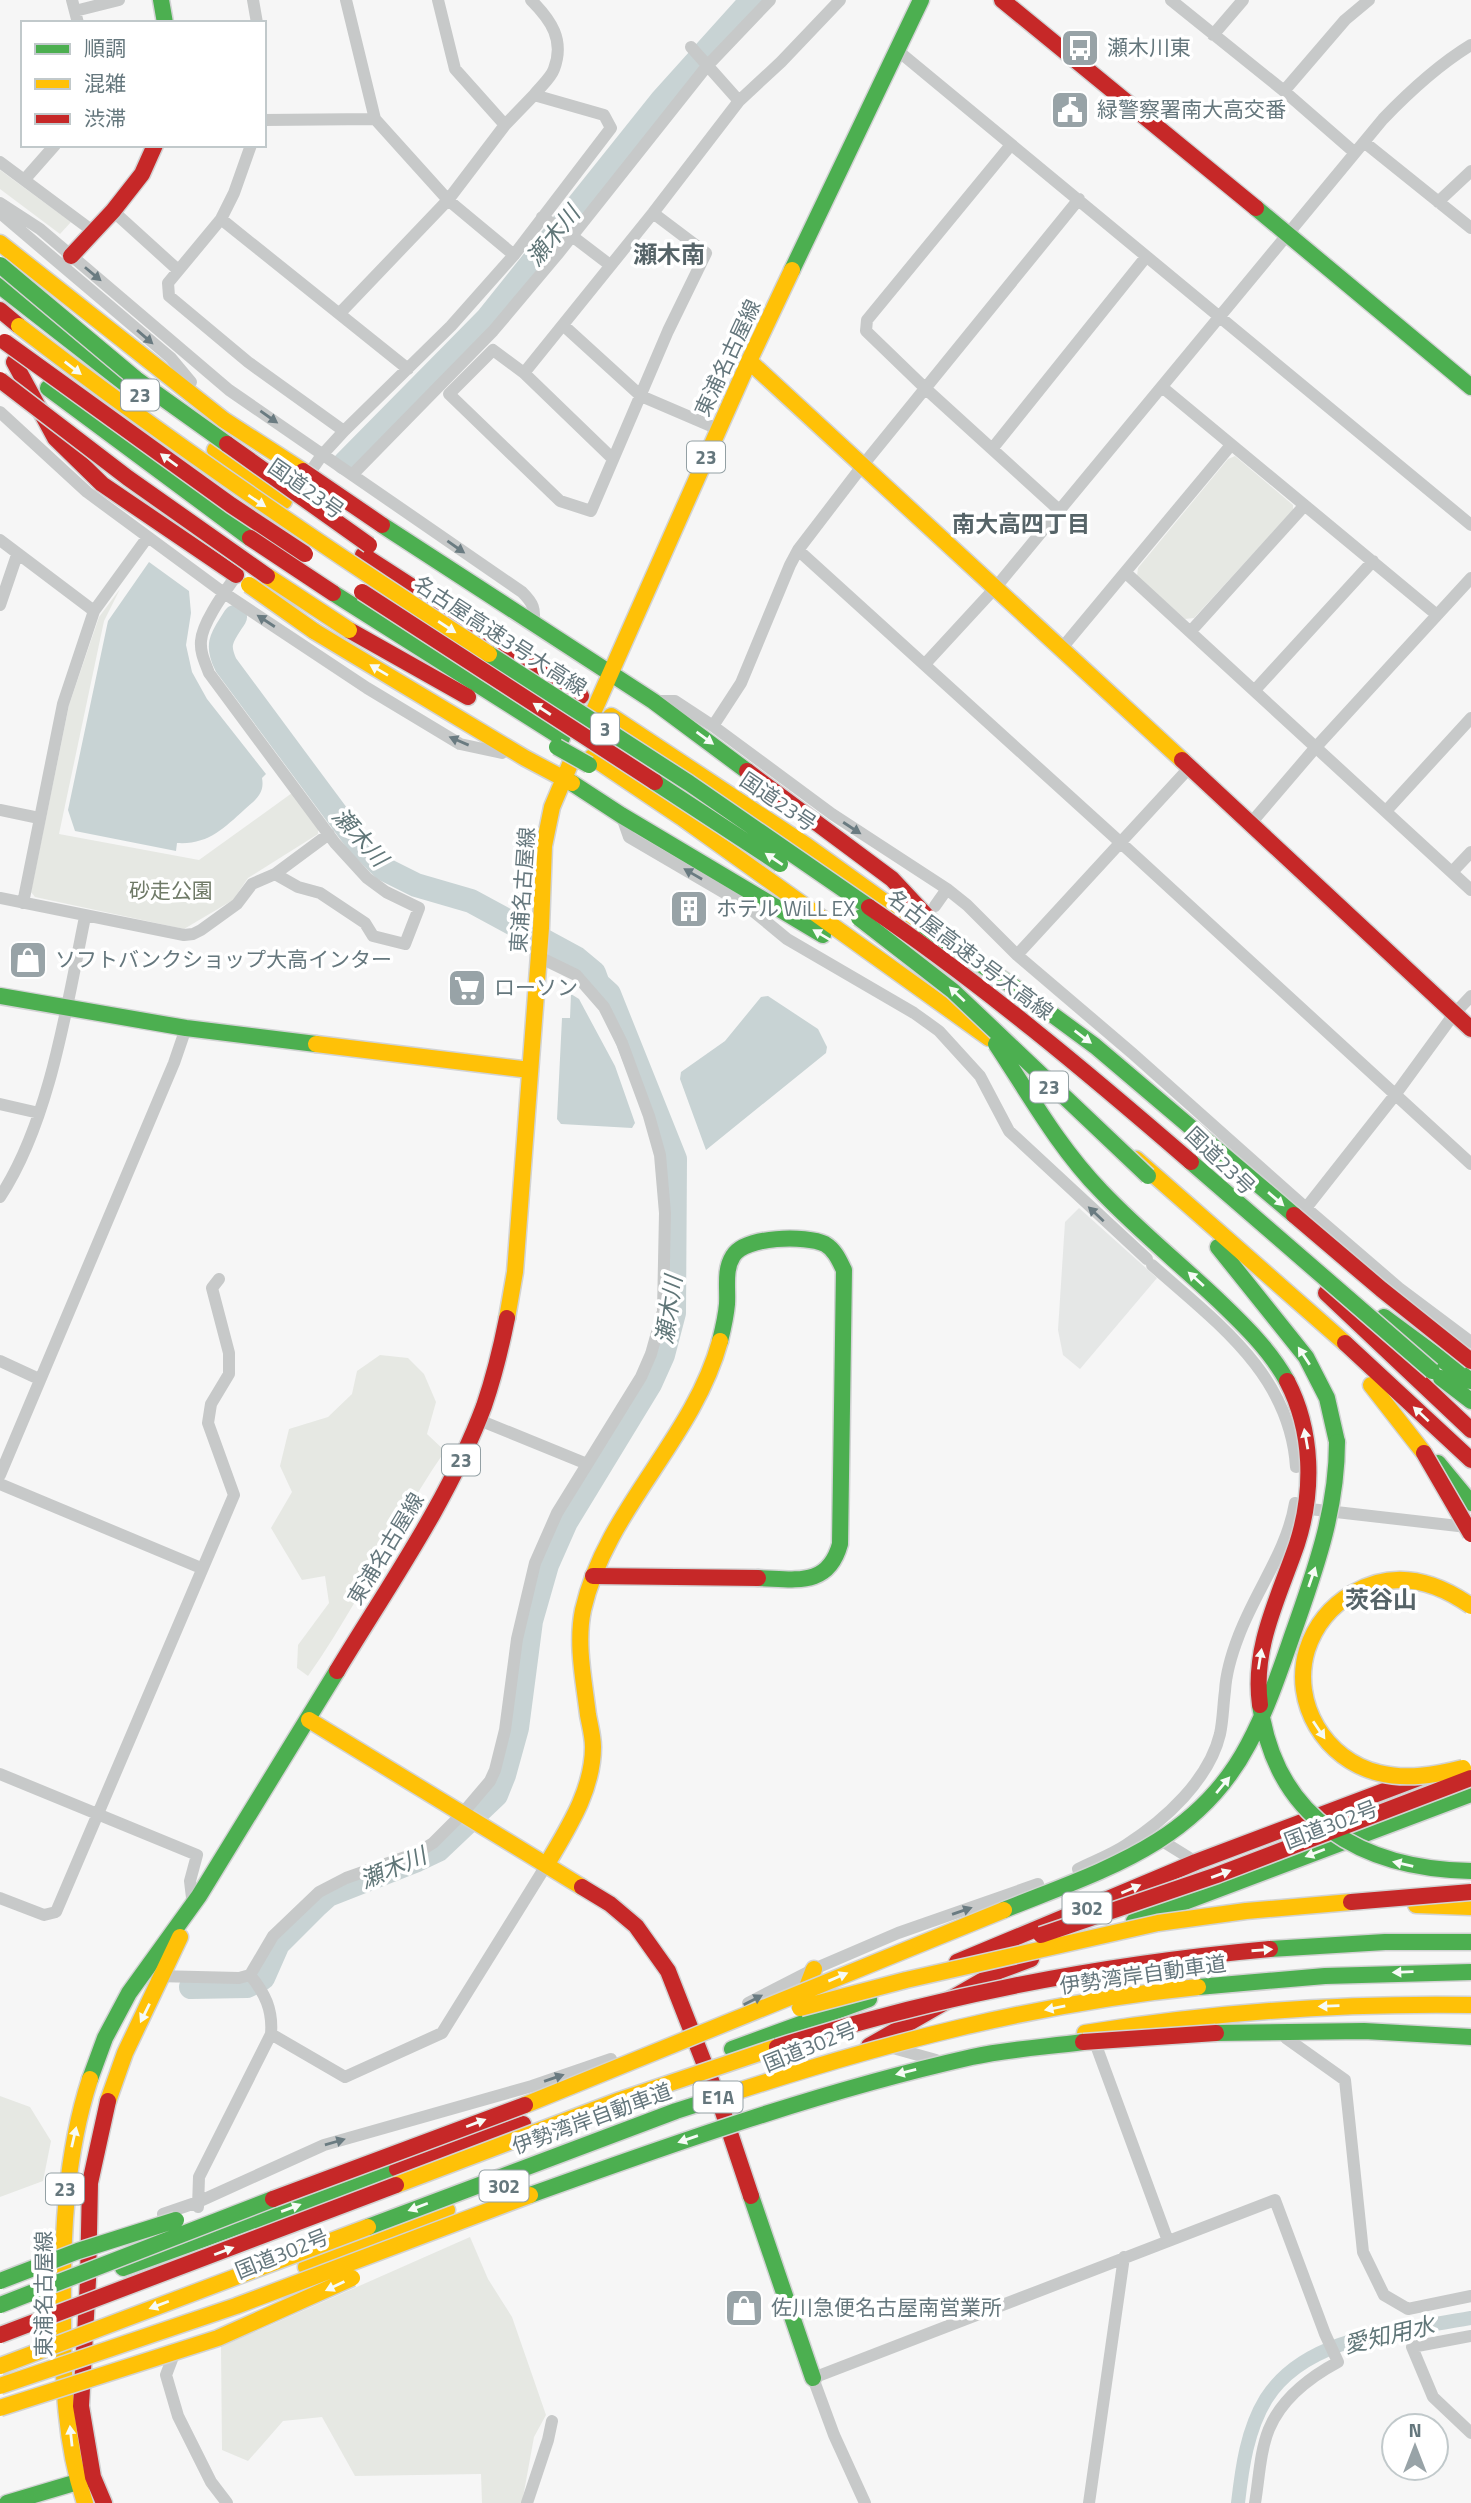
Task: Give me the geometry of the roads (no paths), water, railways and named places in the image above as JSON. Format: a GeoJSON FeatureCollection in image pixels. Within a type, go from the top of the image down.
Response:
{"type":"FeatureCollection","features":[{"type":"Feature","properties":{"kind":"main road"},"geometry":{"type":"LineString","coordinates":[[161,0],[165,21]]}},
{"type":"Feature","properties":{"kind":"main road","name":"東浦名古屋線"},"geometry":{"type":"LineString","coordinates":[[104,2503],[86,2479],[73,2453],[66,2393],[63,2290],[65,2192],[81,2104],[101,2048],[122,2003],[193,1906],[309,1720],[460,1464],[479,1420],[506,1321],[515,1272],[541,928],[544,846],[552,807],[749,361],[921,0]]}},
{"type":"Feature","properties":{"kind":"main road"},"geometry":{"type":"LineString","coordinates":[[1002,0],[1145,115],[1471,387]]}},
{"type":"Feature","properties":{"kind":"main road"},"geometry":{"type":"LineString","coordinates":[[71,256],[113,211],[142,174],[154,147]]}},
{"type":"Feature","properties":{"kind":"main road"},"geometry":{"type":"LineString","coordinates":[[0,243],[224,420],[653,701],[892,879],[973,966]]}},
{"type":"Feature","properties":{"kind":"main road"},"geometry":{"type":"LineString","coordinates":[[0,265],[136,379],[366,550]]}},
{"type":"Feature","properties":{"kind":"main road","name":"国道23号"},"geometry":{"type":"LineString","coordinates":[[0,286],[102,368],[284,501],[521,648],[561,683],[807,846],[973,966],[1089,1063],[1471,1430]]}},
{"type":"Feature","properties":{"kind":"main road","name":"名古屋高速3号大高線"},"geometry":{"type":"LineString","coordinates":[[0,310],[90,381],[243,492],[758,828],[910,934],[1031,1026],[1289,1248]]}},
{"type":"Feature","properties":{"kind":"main road"},"geometry":{"type":"LineString","coordinates":[[0,339],[232,505],[321,565]]}},
{"type":"Feature","properties":{"kind":"main road","name":"23"},"geometry":{"type":"LineString","coordinates":[[0,349],[250,538],[560,743],[681,817],[970,1015],[1324,1324],[1471,1460]]}},
{"type":"Feature","properties":{"kind":"main road"},"geometry":{"type":"LineString","coordinates":[[749,361],[1471,1029]]}},
{"type":"Feature","properties":{"kind":"main road"},"geometry":{"type":"LineString","coordinates":[[14,362],[55,438],[102,484],[314,631],[525,758],[565,778],[621,815],[970,1015],[1082,1169],[1113,1203],[1210,1292],[1265,1347],[1280,1367],[1299,1409],[1308,1453],[1307,1495],[1299,1537],[1268,1621],[1258,1686],[1262,1726],[1268,1747],[1288,1786],[1318,1820],[1356,1848],[1402,1865],[1471,1871]]}},
{"type":"Feature","properties":{"kind":"main road"},"geometry":{"type":"LineString","coordinates":[[0,380],[87,450],[153,498],[229,552],[349,630],[560,743]]}},
{"type":"Feature","properties":{"kind":"main road","name":"名古屋高速3号大高線"},"geometry":{"type":"LineString","coordinates":[[344,580],[845,907],[930,971],[970,1015],[1200,1224]]}},
{"type":"Feature","properties":{"kind":"main road"},"geometry":{"type":"LineString","coordinates":[[758,828],[827,865],[896,907],[1086,1038],[1384,1293],[1471,1361]]}},
{"type":"Feature","properties":{"kind":"main road"},"geometry":{"type":"LineString","coordinates":[[0,996],[186,1028],[530,1070]]}},
{"type":"Feature","properties":{"kind":"main road"},"geometry":{"type":"LineString","coordinates":[[1200,1224],[1288,1298],[1360,1372],[1424,1453],[1471,1534]]}},
{"type":"Feature","properties":{"kind":"main road"},"geometry":{"type":"LineString","coordinates":[[0,2305],[594,2078],[1064,1886],[1137,1854],[1169,1835],[1199,1812],[1230,1777],[1252,1740],[1274,1688],[1321,1553],[1334,1503],[1338,1461],[1332,1419],[1318,1378],[1292,1337],[1200,1224]]}},
{"type":"Feature","properties":{"kind":"main road"},"geometry":{"type":"LineString","coordinates":[[547,1864],[580,1806],[590,1776],[593,1746],[580,1637],[583,1610],[593,1576],[616,1529],[706,1382],[722,1336],[727,1303],[727,1268],[736,1252],[746,1243],[761,1239],[819,1240],[830,1247],[844,1269],[840,1544],[835,1561],[825,1574],[807,1579],[593,1576]]}},
{"type":"Feature","properties":{"kind":"main road"},"geometry":{"type":"LineString","coordinates":[[1289,1248],[1471,1399]]}},
{"type":"Feature","properties":{"kind":"main road"},"geometry":{"type":"LineString","coordinates":[[1289,1248],[1471,1381]]}},
{"type":"Feature","properties":{"kind":"main road"},"geometry":{"type":"LineString","coordinates":[[1339,1306],[1471,1399]]}},
{"type":"Feature","properties":{"kind":"main road"},"geometry":{"type":"LineString","coordinates":[[1324,1324],[1471,1503]]}},
{"type":"Feature","properties":{"kind":"main road"},"geometry":{"type":"LineString","coordinates":[[1471,1606],[1440,1586],[1408,1578],[1390,1578],[1357,1588],[1330,1608],[1312,1633],[1303,1668],[1302,1685],[1304,1701],[1317,1729],[1339,1754],[1353,1763],[1384,1774],[1417,1776],[1471,1766]]}},
{"type":"Feature","properties":{"kind":"main road"},"geometry":{"type":"LineString","coordinates":[[309,1720],[610,1903],[636,1926],[668,1971],[703,2059],[813,2378]]}},
{"type":"Feature","properties":{"kind":"main road","name":"国道302号"},"geometry":{"type":"LineString","coordinates":[[0,2315],[88,2280],[792,2029],[1196,1862],[1471,1759]]}},
{"type":"Feature","properties":{"kind":"main road"},"geometry":{"type":"LineString","coordinates":[[594,2078],[829,1999],[1147,1899],[1277,1853],[1471,1778]]}},
{"type":"Feature","properties":{"kind":"main road","name":"国道302号"},"geometry":{"type":"LineString","coordinates":[[0,2384],[85,2350],[188,2315],[500,2188],[721,2106],[876,2043],[999,1972],[1471,1794]]}},
{"type":"Feature","properties":{"kind":"main road"},"geometry":{"type":"LineString","coordinates":[[829,1999],[1158,1923],[1225,1913],[1471,1892]]}},
{"type":"Feature","properties":{"kind":"main road"},"geometry":{"type":"LineString","coordinates":[[1300,1906],[1408,1905],[1471,1908]]}},
{"type":"Feature","properties":{"kind":"main road","name":"東浦名古屋線"},"geometry":{"type":"LineString","coordinates":[[85,2503],[81,2406],[90,2238],[90,2183],[107,2104],[125,2053],[163,1977],[193,1906]]}},
{"type":"Feature","properties":{"kind":"main road","name":"伊勢湾岸自動車道"},"geometry":{"type":"LineString","coordinates":[[0,2335],[670,2081],[796,2040],[893,2014],[1024,1985],[1159,1961],[1351,1944],[1471,1942]]}},
{"type":"Feature","properties":{"kind":"main road"},"geometry":{"type":"LineString","coordinates":[[792,2029],[814,1969]]}},
{"type":"Feature","properties":{"kind":"main road","name":"伊勢湾岸自動車道"},"geometry":{"type":"LineString","coordinates":[[0,2366],[676,2110],[896,2043],[1090,2001],[1187,1987],[1302,1976],[1471,1972]]}},
{"type":"Feature","properties":{"kind":"main road"},"geometry":{"type":"LineString","coordinates":[[1385,2004],[1471,2011]]}},
{"type":"Feature","properties":{"kind":"main road"},"geometry":{"type":"LineString","coordinates":[[0,2384],[236,2306],[507,2203],[787,2106],[889,2077],[1075,2034],[1211,2014],[1297,2007],[1471,2005]]}},
{"type":"Feature","properties":{"kind":"main road"},"geometry":{"type":"LineString","coordinates":[[975,2056],[1083,2042],[1202,2034],[1340,2031],[1471,2036]]}},
{"type":"Feature","properties":{"kind":"main road"},"geometry":{"type":"LineString","coordinates":[[0,2281],[111,2240],[440,2137]]}},
{"type":"Feature","properties":{"kind":"main road"},"geometry":{"type":"LineString","coordinates":[[0,2408],[218,2337],[323,2292],[507,2203]]}},
{"type":"Feature","properties":{"kind":"main road"},"geometry":{"type":"LineString","coordinates":[[7,2503],[86,2479]]}},
{"type":"Feature","properties":{"kind":"street"},"geometry":{"type":"LineString","coordinates":[[75,11],[119,0]]}},
{"type":"Feature","properties":{"kind":"street"},"geometry":{"type":"LineString","coordinates":[[253,0],[257,21]]}},
{"type":"Feature","properties":{"kind":"street"},"geometry":{"type":"LineString","coordinates":[[346,0],[375,118],[448,200],[514,255]]}},
{"type":"Feature","properties":{"kind":"street"},"geometry":{"type":"LineString","coordinates":[[439,0],[455,69],[505,125]]}},
{"type":"Feature","properties":{"kind":"street"},"geometry":{"type":"LineString","coordinates":[[340,313],[448,200],[505,125],[554,70],[559,41],[544,13],[531,0]]}},
{"type":"Feature","properties":{"kind":"street"},"geometry":{"type":"LineString","coordinates":[[352,475],[492,331],[705,64],[770,0]]}},
{"type":"Feature","properties":{"kind":"street"},"geometry":{"type":"LineString","coordinates":[[524,373],[653,213],[739,100],[841,0]]}},
{"type":"Feature","properties":{"kind":"street"},"geometry":{"type":"LineString","coordinates":[[1171,0],[1284,91],[1354,152]]}},
{"type":"Feature","properties":{"kind":"street"},"geometry":{"type":"LineString","coordinates":[[1213,35],[1242,0]]}},
{"type":"Feature","properties":{"kind":"street"},"geometry":{"type":"LineString","coordinates":[[1284,91],[1345,20],[1369,0]]}},
{"type":"Feature","properties":{"kind":"street"},"geometry":{"type":"LineString","coordinates":[[925,664],[996,587],[1354,152],[1416,86],[1454,55],[1471,45]]}},
{"type":"Feature","properties":{"kind":"street"},"geometry":{"type":"LineString","coordinates":[[693,49],[739,100]]}},
{"type":"Feature","properties":{"kind":"street"},"geometry":{"type":"LineString","coordinates":[[897,50],[1471,525]]}},
{"type":"Feature","properties":{"kind":"street"},"geometry":{"type":"LineString","coordinates":[[275,874],[298,887],[320,893],[365,923],[373,936],[405,944],[419,908],[386,892],[366,878],[329,834],[209,673],[201,654],[201,638],[224,593],[322,455],[452,326],[546,219],[555,199],[611,128],[604,115],[534,95]]}},
{"type":"Feature","properties":{"kind":"street"},"geometry":{"type":"LineString","coordinates":[[266,120],[375,118]]}},
{"type":"Feature","properties":{"kind":"street"},"geometry":{"type":"LineString","coordinates":[[1364,142],[1471,229]]}},
{"type":"Feature","properties":{"kind":"street"},"geometry":{"type":"LineString","coordinates":[[1010,145],[867,320],[866,331],[1059,510]]}},
{"type":"Feature","properties":{"kind":"street"},"geometry":{"type":"LineString","coordinates":[[25,179],[53,147]]}},
{"type":"Feature","properties":{"kind":"street"},"geometry":{"type":"LineString","coordinates":[[250,147],[222,219],[168,284],[169,296],[248,362],[344,431]]}},
{"type":"Feature","properties":{"kind":"street"},"geometry":{"type":"LineString","coordinates":[[0,162],[94,232]]}},
{"type":"Feature","properties":{"kind":"street"},"geometry":{"type":"LineString","coordinates":[[1438,202],[1471,171]]}},
{"type":"Feature","properties":{"kind":"street"},"geometry":{"type":"LineString","coordinates":[[713,726],[741,683],[798,550],[1079,199]]}},
{"type":"Feature","properties":{"kind":"street"},"geometry":{"type":"LineString","coordinates":[[0,203],[40,229],[229,390],[522,592],[533,602],[533,624]]}},
{"type":"Feature","properties":{"kind":"street"},"geometry":{"type":"LineString","coordinates":[[113,211],[178,270]]}},
{"type":"Feature","properties":{"kind":"street"},"geometry":{"type":"LineString","coordinates":[[0,213],[171,358],[224,420]]}},
{"type":"Feature","properties":{"kind":"street"},"geometry":{"type":"LineString","coordinates":[[613,459],[524,373],[493,350],[449,394],[560,500],[591,511],[706,253],[653,213]]}},
{"type":"Feature","properties":{"kind":"street"},"geometry":{"type":"LineString","coordinates":[[222,219],[408,369]]}},
{"type":"Feature","properties":{"kind":"street"},"geometry":{"type":"LineString","coordinates":[[546,219],[610,265]]}},
{"type":"Feature","properties":{"kind":"street"},"geometry":{"type":"LineString","coordinates":[[992,449],[1146,257]]}},
{"type":"Feature","properties":{"kind":"street"},"geometry":{"type":"LineString","coordinates":[[563,326],[640,396],[718,429]]}},
{"type":"Feature","properties":{"kind":"street"},"geometry":{"type":"LineString","coordinates":[[1162,387],[1437,615]]}},
{"type":"Feature","properties":{"kind":"street"},"geometry":{"type":"LineString","coordinates":[[0,412],[87,492],[147,538],[367,688],[460,744],[525,758]]}},
{"type":"Feature","properties":{"kind":"street"},"geometry":{"type":"LineString","coordinates":[[1062,648],[1231,444]]}},
{"type":"Feature","properties":{"kind":"street"},"geometry":{"type":"LineString","coordinates":[[1191,631],[1304,506]]}},
{"type":"Feature","properties":{"kind":"street"},"geometry":{"type":"LineString","coordinates":[[23,903],[64,704],[94,611],[147,538]]}},
{"type":"Feature","properties":{"kind":"street"},"geometry":{"type":"LineString","coordinates":[[0,540],[94,611]]}},
{"type":"Feature","properties":{"kind":"street"},"geometry":{"type":"LineString","coordinates":[[798,550],[1471,1164]]}},
{"type":"Feature","properties":{"kind":"street"},"geometry":{"type":"LineString","coordinates":[[0,605],[17,555]]}},
{"type":"Feature","properties":{"kind":"street"},"geometry":{"type":"LineString","coordinates":[[1255,690],[1373,561]]}},
{"type":"Feature","properties":{"kind":"street"},"geometry":{"type":"LineString","coordinates":[[1126,573],[1471,890]]}},
{"type":"Feature","properties":{"kind":"street"},"geometry":{"type":"LineString","coordinates":[[1251,823],[1316,747],[1471,578]]}},
{"type":"Feature","properties":{"kind":"street"},"geometry":{"type":"LineString","coordinates":[[653,701],[675,701],[832,814],[947,889],[1017,955],[1306,1208],[1399,1287],[1471,1342]]}},
{"type":"Feature","properties":{"kind":"street"},"geometry":{"type":"LineString","coordinates":[[1386,811],[1471,718]]}},
{"type":"Feature","properties":{"kind":"street"},"geometry":{"type":"LineString","coordinates":[[1017,955],[1190,767]]}},
{"type":"Feature","properties":{"kind":"street"},"geometry":{"type":"LineString","coordinates":[[0,810],[39,818]]}},
{"type":"Feature","properties":{"kind":"street"},"geometry":{"type":"LineString","coordinates":[[90,2238],[198,2202],[324,2145],[532,2086],[692,2031],[814,1969],[898,1933],[1070,1872],[1124,1847],[1173,1808],[1195,1783],[1211,1758],[1220,1735],[1230,1662],[1249,1611],[1285,1539],[1297,1484],[1295,1453],[1289,1424],[1261,1369],[1222,1325],[1009,1131],[980,1076],[939,1031],[878,984],[788,939],[747,906],[629,837],[621,815]]}},
{"type":"Feature","properties":{"kind":"street"},"geometry":{"type":"LineString","coordinates":[[0,898],[184,935],[193,934],[237,904],[252,884],[275,874],[329,834]]}},
{"type":"Feature","properties":{"kind":"street"},"geometry":{"type":"LineString","coordinates":[[1452,872],[1471,852]]}},
{"type":"Feature","properties":{"kind":"street"},"geometry":{"type":"LineString","coordinates":[[935,906],[947,889]]}},
{"type":"Feature","properties":{"kind":"street"},"geometry":{"type":"LineString","coordinates":[[1,1193],[22,1157],[39,1113],[66,1009],[85,916]]}},
{"type":"Feature","properties":{"kind":"street"},"geometry":{"type":"LineString","coordinates":[[254,1980],[273,1936],[319,1892],[346,1878],[417,1853],[433,1843],[465,1815],[490,1781],[505,1730],[519,1628],[535,1563],[557,1513],[641,1377],[652,1354],[663,1311],[665,1213],[660,1155],[649,1116],[622,1043],[604,1007],[576,975],[539,953]]}},
{"type":"Feature","properties":{"kind":"street"},"geometry":{"type":"LineString","coordinates":[[1306,1208],[1395,1095],[1454,1014],[1471,996]]}},
{"type":"Feature","properties":{"kind":"street"},"geometry":{"type":"LineString","coordinates":[[0,1475],[174,1063],[186,1028]]}},
{"type":"Feature","properties":{"kind":"street"},"geometry":{"type":"LineString","coordinates":[[0,1104],[39,1113]]}},
{"type":"Feature","properties":{"kind":"street"},"geometry":{"type":"LineString","coordinates":[[0,1898],[44,1916],[55,1912],[233,1495],[208,1423],[211,1404],[229,1374],[229,1353],[212,1288],[219,1279]]}},
{"type":"Feature","properties":{"kind":"street"},"geometry":{"type":"LineString","coordinates":[[0,1361],[39,1379]]}},
{"type":"Feature","properties":{"kind":"street"},"geometry":{"type":"LineString","coordinates":[[479,1420],[587,1464]]}},
{"type":"Feature","properties":{"kind":"street"},"geometry":{"type":"LineString","coordinates":[[0,1484],[201,1568]]}},
{"type":"Feature","properties":{"kind":"street"},"geometry":{"type":"LineString","coordinates":[[1294,1507],[1471,1528]]}},
{"type":"Feature","properties":{"kind":"street"},"geometry":{"type":"LineString","coordinates":[[0,1774],[197,1855],[190,1881],[193,1906]]}},
{"type":"Feature","properties":{"kind":"street"},"geometry":{"type":"LineString","coordinates":[[1147,1831],[1196,1862]]}},
{"type":"Feature","properties":{"kind":"street"},"geometry":{"type":"LineString","coordinates":[[271,2034],[345,2077],[442,2033],[547,1864]]}},
{"type":"Feature","properties":{"kind":"street"},"geometry":{"type":"LineString","coordinates":[[142,1973],[163,1977],[254,1980]]}},
{"type":"Feature","properties":{"kind":"street"},"geometry":{"type":"LineString","coordinates":[[227,2503],[211,2482],[178,2416],[166,2375],[188,2315],[202,2240],[198,2177],[271,2034],[270,2008],[254,1980]]}},
{"type":"Feature","properties":{"kind":"street"},"geometry":{"type":"LineString","coordinates":[[876,2043],[935,2060],[967,2063],[1206,2038],[1358,2036],[1471,2044]]}},
{"type":"Feature","properties":{"kind":"street"},"geometry":{"type":"LineString","coordinates":[[1286,2038],[1345,2080],[1363,2252],[1384,2295],[1408,2308],[1471,2296]]}},
{"type":"Feature","properties":{"kind":"street"},"geometry":{"type":"LineString","coordinates":[[1097,2048],[1168,2241]]}},
{"type":"Feature","properties":{"kind":"street"},"geometry":{"type":"LineString","coordinates":[[866,2503],[834,2435],[813,2378],[1275,2200],[1334,2358],[1338,2362],[1313,2375],[1293,2394],[1269,2428],[1255,2503]]}},
{"type":"Feature","properties":{"kind":"street"},"geometry":{"type":"LineString","coordinates":[[1090,2503],[1124,2258]]}},
{"type":"Feature","properties":{"kind":"street"},"geometry":{"type":"LineString","coordinates":[[1471,2336],[1412,2347],[1433,2397],[1471,2432]]}},
{"type":"Feature","properties":{"kind":"street"},"geometry":{"type":"LineString","coordinates":[[0,2418],[66,2393]]}},
{"type":"Feature","properties":{"kind":"street"},"geometry":{"type":"LineString","coordinates":[[527,2503],[552,2421]]}},
{"type":"Feature","properties":{"kind":"waterway","name":"瀬木川"},"geometry":{"type":"LineString","coordinates":[[345,463],[487,319],[662,100],[752,0]]}},
{"type":"Feature","properties":{"kind":"waterway","name":"瀬木川"},"geometry":{"type":"LineString","coordinates":[[191,1987],[247,1986],[263,1978],[278,1944],[328,1895],[438,1850],[496,1795],[517,1728],[531,1621],[547,1565],[566,1522],[650,1384],[663,1355],[674,1313],[675,1159],[609,994],[598,984],[594,973],[576,958],[471,901],[416,885],[384,869],[358,843],[226,665],[221,645],[235,617]]}},
{"type":"Feature","properties":{"kind":"waterway","name":"愛知用水"},"geometry":{"type":"LineString","coordinates":[[1238,2503],[1254,2423],[1266,2399],[1284,2377],[1331,2348],[1358,2339],[1471,2318]]}},
{"type":"Feature","properties":{"kind":"place","name":"瀬木川東"},"geometry":{"type":"Point","coordinates":[1080,48]}},
{"type":"Feature","properties":{"kind":"place","name":"緑警察署南大高交番"},"geometry":{"type":"Point","coordinates":[1070,110]}},
{"type":"Feature","properties":{"kind":"place","name":"ホテル WiLL EX"},"geometry":{"type":"Point","coordinates":[689,909]}},
{"type":"Feature","properties":{"kind":"place","name":"ソフトバンクショップ大高インター"},"geometry":{"type":"Point","coordinates":[28,960]}},
{"type":"Feature","properties":{"kind":"place","name":"ローソン"},"geometry":{"type":"Point","coordinates":[467,988]}},
{"type":"Feature","properties":{"kind":"place","name":"佐川急便名古屋南営業所"},"geometry":{"type":"Point","coordinates":[744,2308]}},
{"type":"Feature","properties":{"kind":"district","name":"瀬木南"},"geometry":{"type":"Point","coordinates":[669,255]}},
{"type":"Feature","properties":{"kind":"district","name":"南大高四丁目"},"geometry":{"type":"Point","coordinates":[1021,524]}},
{"type":"Feature","properties":{"kind":"district","name":"茨谷山"},"geometry":{"type":"Point","coordinates":[1381,1600]}},
{"type":"Feature","properties":{"kind":"park label","name":"砂走公園"},"geometry":{"type":"Point","coordinates":[171,891]}}]}
